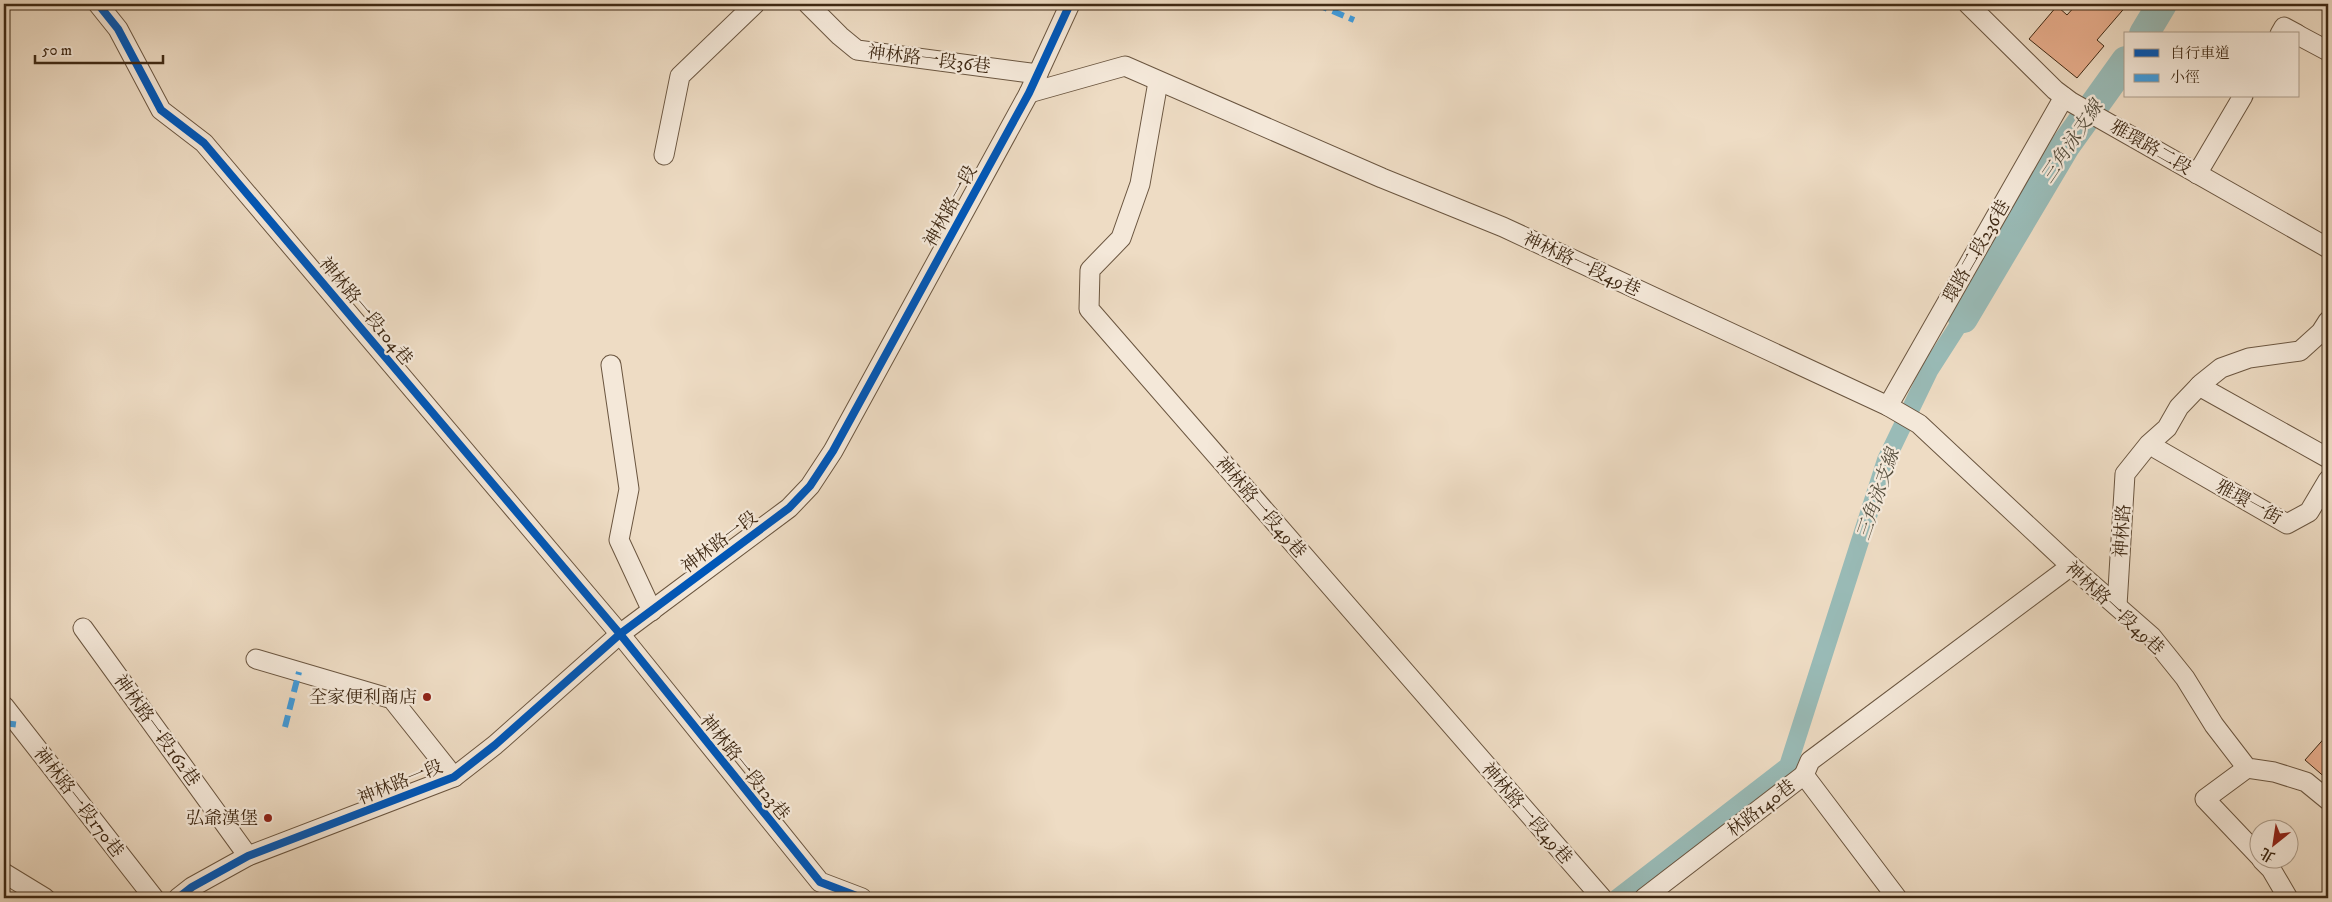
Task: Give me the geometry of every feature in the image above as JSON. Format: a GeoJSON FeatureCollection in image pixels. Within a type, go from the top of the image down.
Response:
{"type":"FeatureCollection","features":[{"type":"Feature","properties":{"kind":"street","name":"神林路一段104巷"},"geometry":{"type":"LineString","coordinates":[[98,4],[118,29],[161,110],[204,143],[620,634]]}},
{"type":"Feature","properties":{"kind":"street"},"geometry":{"type":"LineString","coordinates":[[664,156],[680,76],[755,4]]}},
{"type":"Feature","properties":{"kind":"street","name":"神林路一段36巷"},"geometry":{"type":"LineString","coordinates":[[808,4],[857,50],[1038,74]]}},
{"type":"Feature","properties":{"kind":"street","name":"神林路一段"},"geometry":{"type":"LineString","coordinates":[[178,898],[192,887],[248,856],[454,777],[495,745],[620,634],[789,508],[810,486],[833,451],[1029,93],[1070,4]]}},
{"type":"Feature","properties":{"kind":"street","name":"雅環路二段"},"geometry":{"type":"LineString","coordinates":[[1968,4],[2055,90],[2068,99],[2328,248]]}},
{"type":"Feature","properties":{"kind":"street"},"geometry":{"type":"LineString","coordinates":[[2281,32],[2284,27],[2294,32]]}},
{"type":"Feature","properties":{"kind":"street"},"geometry":{"type":"LineString","coordinates":[[2300,35],[2328,51]]}},
{"type":"Feature","properties":{"kind":"street","name":"神林路一段49巷"},"geometry":{"type":"LineString","coordinates":[[1029,93],[1125,66],[1382,178],[1503,227],[1890,407],[1919,424],[2070,566],[2158,644],[2185,678],[2214,725],[2247,768]]}},
{"type":"Feature","properties":{"kind":"street","name":"神林路一段49巷"},"geometry":{"type":"LineString","coordinates":[[1158,82],[1140,184],[1122,238],[1090,270],[1089,309],[1598,894]]}},
{"type":"Feature","properties":{"kind":"street"},"geometry":{"type":"LineString","coordinates":[[2197,174],[2242,98]]}},
{"type":"Feature","properties":{"kind":"street","name":"環路二段236巷"},"geometry":{"type":"LineString","coordinates":[[1890,407],[2068,99]]}},
{"type":"Feature","properties":{"kind":"street","name":"神林路"},"geometry":{"type":"LineString","coordinates":[[2117,606],[2125,474],[2149,444],[2166,428],[2179,407],[2199,386],[2221,368],[2249,358],[2300,350],[2321,332],[2328,321]]}},
{"type":"Feature","properties":{"kind":"street"},"geometry":{"type":"LineString","coordinates":[[611,365],[629,489],[619,540],[652,611]]}},
{"type":"Feature","properties":{"kind":"street"},"geometry":{"type":"LineString","coordinates":[[2199,386],[2328,458]]}},
{"type":"Feature","properties":{"kind":"street","name":"雅環一街"},"geometry":{"type":"LineString","coordinates":[[2157,449],[2286,524],[2309,512],[2328,480]]}},
{"type":"Feature","properties":{"kind":"street"},"geometry":{"type":"LineString","coordinates":[[1804,775],[1810,761],[2070,566]]}},
{"type":"Feature","properties":{"kind":"street","name":"神林路一段162巷"},"geometry":{"type":"LineString","coordinates":[[83,628],[248,856]]}},
{"type":"Feature","properties":{"kind":"street","name":"神林路一段123巷"},"geometry":{"type":"LineString","coordinates":[[620,634],[820,882],[862,898]]}},
{"type":"Feature","properties":{"kind":"street"},"geometry":{"type":"LineString","coordinates":[[256,659],[392,699],[454,777]]}},
{"type":"Feature","properties":{"kind":"street","name":"神林路一段170巷"},"geometry":{"type":"LineString","coordinates":[[4,706],[154,898]]}},
{"type":"Feature","properties":{"kind":"street"},"geometry":{"type":"LineString","coordinates":[[2250,846],[2205,799],[2247,768],[2274,772],[2306,782],[2328,800]]}},
{"type":"Feature","properties":{"kind":"street","name":"林路140巷"},"geometry":{"type":"LineString","coordinates":[[1644,898],[1804,775],[1897,898]]}},
{"type":"Feature","properties":{"kind":"street"},"geometry":{"type":"LineString","coordinates":[[2272,870],[2288,898]]}},
{"type":"Feature","properties":{"kind":"street"},"geometry":{"type":"LineString","coordinates":[[4,873],[46,898]]}},
{"type":"Feature","properties":{"kind":"building"},"geometry":{"type":"Polygon","coordinates":[[[2077,4],[2128,4],[2097,40],[2104,46],[2077,78],[2029,39],[2057,6],[2067,15],[2077,4]]]}},
{"type":"Feature","properties":{"kind":"building"},"geometry":{"type":"Polygon","coordinates":[[[2328,734],[2328,780],[2305,760],[2328,734]]]}},
{"type":"Feature","properties":{"kind":"waterway","name":"三角泳支線"},"geometry":{"type":"LineString","coordinates":[[2145,32],[2162,4]]}},
{"type":"Feature","properties":{"kind":"waterway","name":"三角泳支線"},"geometry":{"type":"LineString","coordinates":[[1963,318],[2065,146],[2124,64]]}},
{"type":"Feature","properties":{"kind":"waterway","name":"三角泳支線"},"geometry":{"type":"LineString","coordinates":[[1617,898],[1788,766],[1886,460],[1929,371],[1963,318]]}},
{"type":"Feature","properties":{"kind":"marked path"},"geometry":{"type":"LineString","coordinates":[[1316,4],[1354,20]]}},
{"type":"Feature","properties":{"kind":"marked path"},"geometry":{"type":"LineString","coordinates":[[285,727],[299,672]]}},
{"type":"Feature","properties":{"kind":"marked path"},"geometry":{"type":"LineString","coordinates":[[4,723],[19,725]]}},
{"type":"Feature","properties":{"kind":"cycle path"},"geometry":{"type":"LineString","coordinates":[[98,4],[118,29],[161,110],[204,143],[620,634],[820,882],[862,898]]}},
{"type":"Feature","properties":{"kind":"cycle path"},"geometry":{"type":"LineString","coordinates":[[178,898],[192,887],[248,856],[454,777],[495,745],[620,634],[789,508],[810,486],[833,451],[1029,93],[1070,4]]}},
{"type":"Feature","properties":{"kind":"place","name":"全家便利商店"},"geometry":{"type":"Point","coordinates":[427,697]}},
{"type":"Feature","properties":{"kind":"place","name":"弘爺漢堡"},"geometry":{"type":"Point","coordinates":[268,818]}}]}
